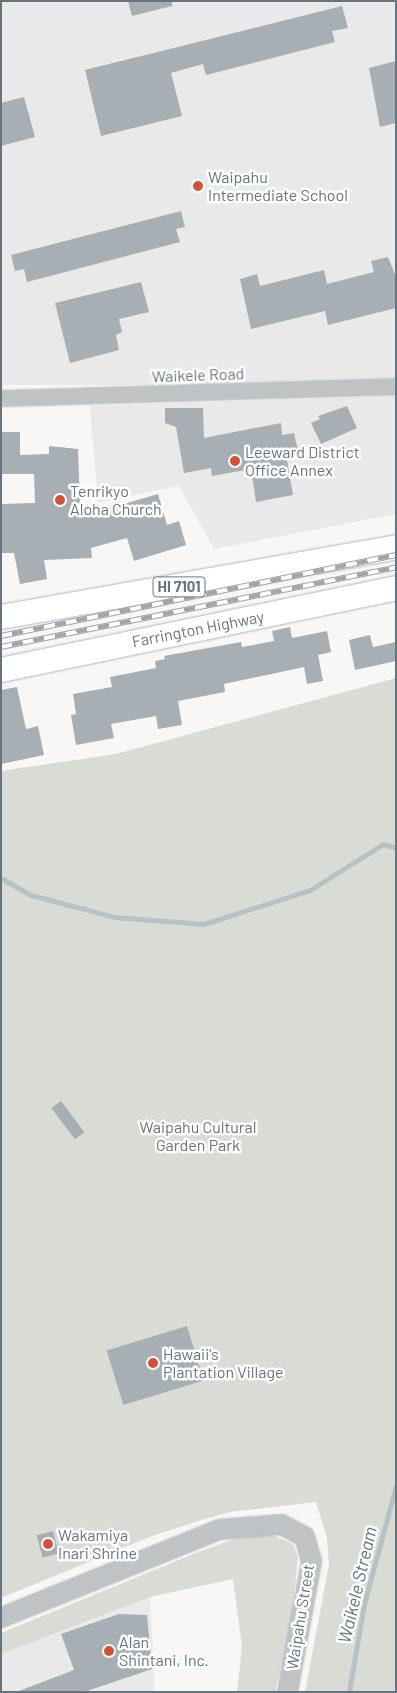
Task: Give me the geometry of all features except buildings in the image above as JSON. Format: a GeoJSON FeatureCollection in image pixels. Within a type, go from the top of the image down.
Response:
{"type":"FeatureCollection","features":[{"type":"Feature","properties":{"kind":"main road","name":"HI 7101"},"geometry":{"type":"LineString","coordinates":[[1,617],[396,547]]}},
{"type":"Feature","properties":{"kind":"main road","name":"Farrington Highway"},"geometry":{"type":"LineString","coordinates":[[1,670],[396,588]]}},
{"type":"Feature","properties":{"kind":"street","name":"Waikele Road"},"geometry":{"type":"LineString","coordinates":[[1,398],[396,386]]}},
{"type":"Feature","properties":{"kind":"street","name":"Waipahu Street"},"geometry":{"type":"LineString","coordinates":[[1,1617],[219,1528],[280,1524],[304,1536],[311,1561],[287,1692]]}},
{"type":"Feature","properties":{"kind":"shaded area","name":"Waipahu Intermediate School"},"geometry":{"type":"Polygon","coordinates":[[[1,1],[396,1],[396,385],[1,385],[1,1]]]}},
{"type":"Feature","properties":{"kind":"shaded area"},"geometry":{"type":"Polygon","coordinates":[[[396,396],[396,514],[214,549],[179,486],[98,503],[90,406],[396,396]]]}},
{"type":"Feature","properties":{"kind":"shaded area"},"geometry":{"type":"Polygon","coordinates":[[[150,1597],[155,1692],[1,1692],[1,1654],[150,1597]]]}},
{"type":"Feature","properties":{"kind":"green space","name":"Waipahu Cultural Garden Park"},"geometry":{"type":"Polygon","coordinates":[[[396,678],[396,1692],[305,1692],[329,1564],[327,1538],[316,1502],[230,1512],[202,1520],[152,1536],[1,1598],[1,771],[116,754],[396,678]]]}},
{"type":"Feature","properties":{"kind":"green space"},"geometry":{"type":"Polygon","coordinates":[[[272,1535],[293,1544],[298,1557],[291,1626],[275,1692],[237,1692],[242,1646],[233,1579],[150,1597],[1,1654],[1,1633],[198,1552],[243,1536],[272,1535]]]}},
{"type":"Feature","properties":{"kind":"waterway","name":"Waikele Stream"},"geometry":{"type":"LineString","coordinates":[[1,878],[31,895],[115,917],[204,924],[310,890],[383,844],[396,848]]}},
{"type":"Feature","properties":{"kind":"waterway","name":"Waikele Stream"},"geometry":{"type":"LineString","coordinates":[[349,1692],[364,1604],[396,1485]]}},
{"type":"Feature","properties":{"kind":"railway"},"geometry":{"type":"LineString","coordinates":[[1,636],[396,555]]}},
{"type":"Feature","properties":{"kind":"railway"},"geometry":{"type":"LineString","coordinates":[[1,647],[396,567]]}},
{"type":"Feature","properties":{"kind":"place","name":"Waipahu Intermediate School"},"geometry":{"type":"Point","coordinates":[198,186]}},
{"type":"Feature","properties":{"kind":"place","name":"Leeward District Office Annex"},"geometry":{"type":"Point","coordinates":[235,461]}},
{"type":"Feature","properties":{"kind":"place","name":"Tenrikyo Aloha Church"},"geometry":{"type":"Point","coordinates":[60,500]}},
{"type":"Feature","properties":{"kind":"place","name":"Hawaii's Plantation Village"},"geometry":{"type":"Point","coordinates":[153,1363]}},
{"type":"Feature","properties":{"kind":"place","name":"Wakamiya Inari Shrine"},"geometry":{"type":"Point","coordinates":[48,1544]}},
{"type":"Feature","properties":{"kind":"place","name":"Alan Shintani, Inc."},"geometry":{"type":"Point","coordinates":[109,1651]}}]}
